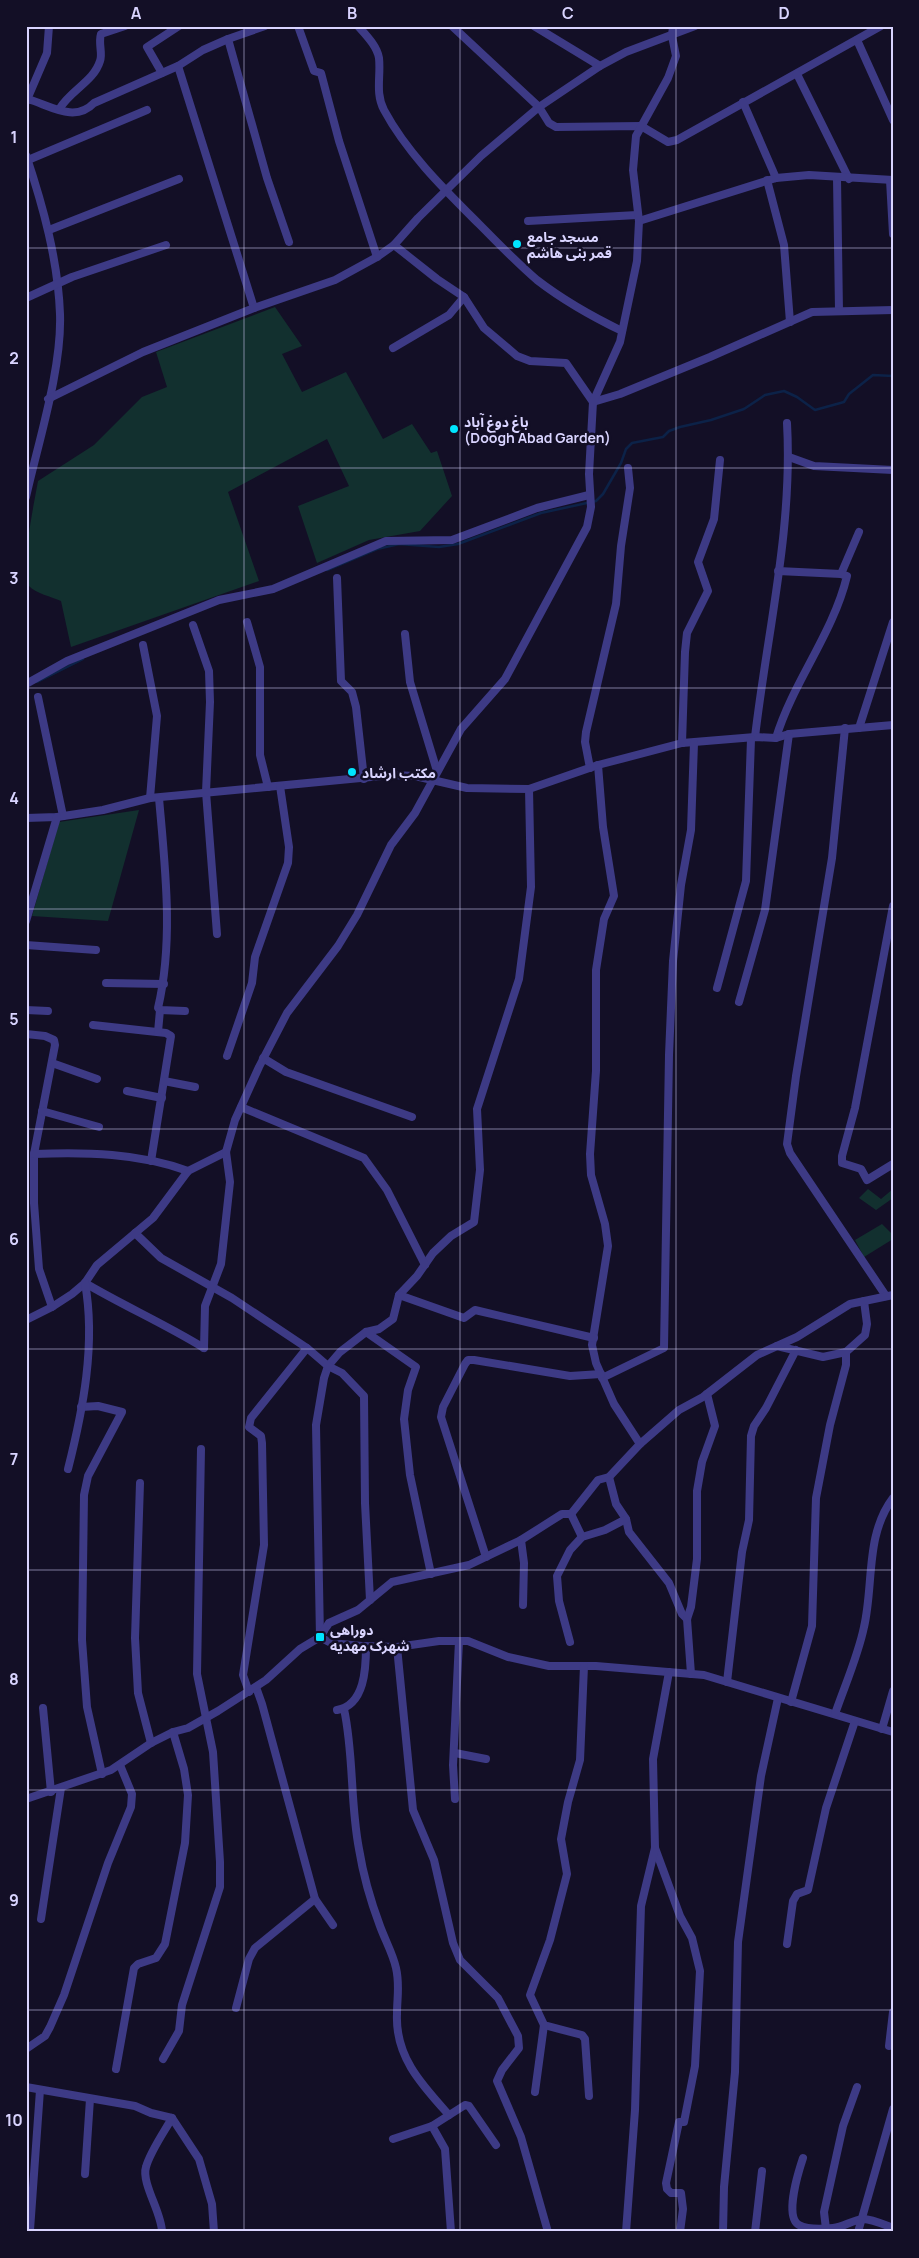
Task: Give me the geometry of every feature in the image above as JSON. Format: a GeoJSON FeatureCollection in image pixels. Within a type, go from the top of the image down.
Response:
{"type":"FeatureCollection","features":[{"type":"Feature","properties":{"kind":"street"},"geometry":{"type":"LineString","coordinates":[[50,26],[48,53],[27,101],[60,108],[77,114],[87,110],[94,103],[178,66],[202,50],[265,26]]}},
{"type":"Feature","properties":{"kind":"street"},"geometry":{"type":"LineString","coordinates":[[60,108],[76,89],[90,80],[101,60],[99,45],[101,34],[125,26]]}},
{"type":"Feature","properties":{"kind":"street"},"geometry":{"type":"LineString","coordinates":[[162,73],[147,47],[179,26]]}},
{"type":"Feature","properties":{"kind":"street"},"geometry":{"type":"LineString","coordinates":[[298,26],[314,71],[321,73],[339,141],[377,257]]}},
{"type":"Feature","properties":{"kind":"street"},"geometry":{"type":"LineString","coordinates":[[358,26],[376,48],[379,57],[378,81],[380,99],[384,110],[410,148],[446,191],[537,280],[595,318],[622,331]]}},
{"type":"Feature","properties":{"kind":"street"},"geometry":{"type":"LineString","coordinates":[[452,26],[539,107],[549,123],[556,127],[641,126],[668,142],[677,140],[881,26]]}},
{"type":"Feature","properties":{"kind":"street"},"geometry":{"type":"LineString","coordinates":[[534,26],[600,66]]}},
{"type":"Feature","properties":{"kind":"street"},"geometry":{"type":"LineString","coordinates":[[85,1283],[122,1305],[167,1325],[204,1348],[205,1306],[221,1264],[230,1182],[226,1152],[241,1107],[263,1058],[287,1013],[338,946],[357,915],[391,845],[415,813],[461,729],[505,679],[587,527],[590,500],[593,402],[620,342],[637,261],[638,218],[633,170],[636,136],[668,78],[676,56],[672,36],[673,26]]}},
{"type":"Feature","properties":{"kind":"street"},"geometry":{"type":"LineString","coordinates":[[48,399],[143,352],[254,308],[335,280],[377,257],[394,245],[481,156],[539,107],[600,66],[626,52],[695,26]]}},
{"type":"Feature","properties":{"kind":"street"},"geometry":{"type":"LineString","coordinates":[[228,39],[267,178],[289,242]]}},
{"type":"Feature","properties":{"kind":"street"},"geometry":{"type":"LineString","coordinates":[[857,40],[893,120]]}},
{"type":"Feature","properties":{"kind":"street"},"geometry":{"type":"LineString","coordinates":[[178,66],[254,308]]}},
{"type":"Feature","properties":{"kind":"street"},"geometry":{"type":"LineString","coordinates":[[797,74],[849,179]]}},
{"type":"Feature","properties":{"kind":"street"},"geometry":{"type":"LineString","coordinates":[[743,102],[776,178]]}},
{"type":"Feature","properties":{"kind":"street"},"geometry":{"type":"LineString","coordinates":[[26,497],[57,360],[60,314],[49,230],[27,158],[147,110]]}},
{"type":"Feature","properties":{"kind":"street"},"geometry":{"type":"LineString","coordinates":[[528,221],[638,218],[767,180],[809,175],[849,179],[891,180],[893,234]]}},
{"type":"Feature","properties":{"kind":"street"},"geometry":{"type":"LineString","coordinates":[[837,178],[839,311]]}},
{"type":"Feature","properties":{"kind":"street"},"geometry":{"type":"LineString","coordinates":[[49,230],[178,179]]}},
{"type":"Feature","properties":{"kind":"street"},"geometry":{"type":"LineString","coordinates":[[767,180],[784,246],[790,322]]}},
{"type":"Feature","properties":{"kind":"street"},"geometry":{"type":"LineString","coordinates":[[26,298],[56,283],[166,245]]}},
{"type":"Feature","properties":{"kind":"street"},"geometry":{"type":"LineString","coordinates":[[394,245],[437,279],[464,297],[484,328],[497,341],[517,356],[530,361],[566,363],[593,402]]}},
{"type":"Feature","properties":{"kind":"street"},"geometry":{"type":"LineString","coordinates":[[393,348],[449,316],[464,297]]}},
{"type":"Feature","properties":{"kind":"street"},"geometry":{"type":"LineString","coordinates":[[593,402],[636,388],[812,312],[893,310]]}},
{"type":"Feature","properties":{"kind":"street"},"geometry":{"type":"LineString","coordinates":[[717,988],[746,881],[753,738],[786,508],[789,457],[787,423]]}},
{"type":"Feature","properties":{"kind":"street"},"geometry":{"type":"LineString","coordinates":[[789,457],[814,466],[893,470]]}},
{"type":"Feature","properties":{"kind":"street"},"geometry":{"type":"LineString","coordinates":[[682,743],[684,652],[687,633],[708,591],[698,562],[714,519],[720,460]]}},
{"type":"Feature","properties":{"kind":"street"},"geometry":{"type":"LineString","coordinates":[[628,468],[630,488],[621,546],[616,604],[585,742],[594,767],[614,896],[604,920],[596,970],[596,1072],[590,1154],[591,1175],[605,1224],[608,1246],[592,1350],[614,1404],[640,1444]]}},
{"type":"Feature","properties":{"kind":"street"},"geometry":{"type":"LineString","coordinates":[[26,684],[67,661],[219,600],[273,588],[386,540],[452,540],[537,508],[590,500]]}},
{"type":"Feature","properties":{"kind":"street"},"geometry":{"type":"LineString","coordinates":[[841,574],[859,532]]}},
{"type":"Feature","properties":{"kind":"street"},"geometry":{"type":"LineString","coordinates":[[776,738],[838,604],[847,576],[841,574],[778,571]]}},
{"type":"Feature","properties":{"kind":"street"},"geometry":{"type":"LineString","coordinates":[[337,578],[341,681],[352,692],[356,707],[364,779]]}},
{"type":"Feature","properties":{"kind":"street"},"geometry":{"type":"LineString","coordinates":[[247,622],[260,667],[260,756],[268,787]]}},
{"type":"Feature","properties":{"kind":"street"},"geometry":{"type":"LineString","coordinates":[[859,728],[893,622]]}},
{"type":"Feature","properties":{"kind":"street"},"geometry":{"type":"LineString","coordinates":[[194,625],[208,671],[210,702],[206,792],[216,934]]}},
{"type":"Feature","properties":{"kind":"street"},"geometry":{"type":"LineString","coordinates":[[405,634],[410,682],[437,771]]}},
{"type":"Feature","properties":{"kind":"street"},"geometry":{"type":"LineString","coordinates":[[143,645],[157,716],[154,798],[167,922],[164,984],[158,1008],[160,1010],[158,1032]]}},
{"type":"Feature","properties":{"kind":"street"},"geometry":{"type":"LineString","coordinates":[[26,921],[60,816],[38,697]]}},
{"type":"Feature","properties":{"kind":"street"},"geometry":{"type":"LineString","coordinates":[[26,818],[60,816],[103,810],[154,798],[392,775],[433,780],[467,788],[528,789],[594,767],[682,743],[694,744],[753,738],[776,738],[789,734],[893,725]]}},
{"type":"Feature","properties":{"kind":"street"},"geometry":{"type":"LineString","coordinates":[[571,1514],[598,1480],[609,1476],[640,1444],[679,1410],[707,1394],[757,1354],[797,1337],[850,1304],[889,1295],[790,1153],[787,1144],[799,1057],[832,858],[844,728]]}},
{"type":"Feature","properties":{"kind":"street"},"geometry":{"type":"LineString","coordinates":[[739,1002],[765,910],[789,734]]}},
{"type":"Feature","properties":{"kind":"street"},"geometry":{"type":"LineString","coordinates":[[486,1557],[442,1417],[443,1406],[468,1360],[570,1376],[601,1376],[664,1348],[673,961],[681,885],[691,830],[694,744]]}},
{"type":"Feature","properties":{"kind":"street"},"geometry":{"type":"LineString","coordinates":[[227,1056],[252,983],[258,948],[288,863],[289,847],[280,786]]}},
{"type":"Feature","properties":{"kind":"street"},"geometry":{"type":"LineString","coordinates":[[320,1637],[316,1425],[324,1378],[328,1366],[340,1352],[366,1332],[379,1329],[394,1319],[399,1295],[451,1236],[474,1222],[480,1170],[477,1109],[519,978],[530,888],[528,789]]}},
{"type":"Feature","properties":{"kind":"street"},"geometry":{"type":"LineString","coordinates":[[892,1166],[867,1180],[861,1169],[842,1163],[842,1156],[855,1108],[893,906]]}},
{"type":"Feature","properties":{"kind":"street"},"geometry":{"type":"LineString","coordinates":[[26,945],[96,950]]}},
{"type":"Feature","properties":{"kind":"street"},"geometry":{"type":"LineString","coordinates":[[106,983],[164,984]]}},
{"type":"Feature","properties":{"kind":"street"},"geometry":{"type":"LineString","coordinates":[[26,1010],[48,1011]]}},
{"type":"Feature","properties":{"kind":"street"},"geometry":{"type":"LineString","coordinates":[[160,1010],[185,1011]]}},
{"type":"Feature","properties":{"kind":"street"},"geometry":{"type":"LineString","coordinates":[[93,1025],[169,1033],[171,1036],[151,1161]]}},
{"type":"Feature","properties":{"kind":"street"},"geometry":{"type":"LineString","coordinates":[[26,1034],[45,1036],[54,1040],[52,1063],[34,1154],[34,1203],[39,1269],[52,1307]]}},
{"type":"Feature","properties":{"kind":"street"},"geometry":{"type":"LineString","coordinates":[[263,1058],[286,1072],[412,1118]]}},
{"type":"Feature","properties":{"kind":"street"},"geometry":{"type":"LineString","coordinates":[[52,1063],[97,1079]]}},
{"type":"Feature","properties":{"kind":"street"},"geometry":{"type":"LineString","coordinates":[[164,1081],[196,1087]]}},
{"type":"Feature","properties":{"kind":"street"},"geometry":{"type":"LineString","coordinates":[[127,1091],[162,1098]]}},
{"type":"Feature","properties":{"kind":"street"},"geometry":{"type":"LineString","coordinates":[[241,1107],[364,1158],[387,1190],[425,1265]]}},
{"type":"Feature","properties":{"kind":"street"},"geometry":{"type":"LineString","coordinates":[[42,1111],[99,1128]]}},
{"type":"Feature","properties":{"kind":"street"},"geometry":{"type":"LineString","coordinates":[[26,1320],[52,1307],[85,1283],[97,1265],[153,1218],[188,1171],[226,1152]]}},
{"type":"Feature","properties":{"kind":"street"},"geometry":{"type":"LineString","coordinates":[[34,1154],[102,1153],[151,1161],[188,1171]]}},
{"type":"Feature","properties":{"kind":"street"},"geometry":{"type":"LineString","coordinates":[[135,1233],[161,1258],[232,1298],[307,1348],[328,1366],[342,1373],[364,1396],[365,1503],[370,1600]]}},
{"type":"Feature","properties":{"kind":"street"},"geometry":{"type":"LineString","coordinates":[[68,1469],[81,1407],[89,1341],[90,1311],[85,1283]]}},
{"type":"Feature","properties":{"kind":"street"},"geometry":{"type":"LineString","coordinates":[[399,1295],[464,1318],[475,1310],[594,1338]]}},
{"type":"Feature","properties":{"kind":"street"},"geometry":{"type":"LineString","coordinates":[[777,1346],[823,1357],[846,1352],[865,1335],[867,1324],[864,1301]]}},
{"type":"Feature","properties":{"kind":"street"},"geometry":{"type":"LineString","coordinates":[[366,1332],[416,1367],[408,1390],[404,1419],[410,1475],[431,1574]]}},
{"type":"Feature","properties":{"kind":"street"},"geometry":{"type":"LineString","coordinates":[[307,1348],[251,1418],[249,1427],[260,1436],[262,1443],[264,1545],[243,1675],[262,1704],[315,1899],[333,1925]]}},
{"type":"Feature","properties":{"kind":"street"},"geometry":{"type":"LineString","coordinates":[[726,1682],[742,1552],[749,1520],[751,1436],[754,1426],[766,1408],[796,1350]]}},
{"type":"Feature","properties":{"kind":"street"},"geometry":{"type":"LineString","coordinates":[[791,1702],[812,1626],[816,1498],[830,1425],[846,1365],[846,1352]]}},
{"type":"Feature","properties":{"kind":"street"},"geometry":{"type":"LineString","coordinates":[[691,1674],[687,1620],[691,1607],[697,1559],[697,1492],[702,1462],[715,1426],[707,1394]]}},
{"type":"Feature","properties":{"kind":"street"},"geometry":{"type":"LineString","coordinates":[[81,1407],[98,1406],[122,1412],[88,1476],[84,1495],[82,1650],[87,1707],[102,1774]]}},
{"type":"Feature","properties":{"kind":"street"},"geometry":{"type":"LineString","coordinates":[[163,2059],[179,2031],[182,2005],[220,1887],[213,1752],[208,1718],[197,1674],[201,1449]]}},
{"type":"Feature","properties":{"kind":"street"},"geometry":{"type":"LineString","coordinates":[[609,1476],[616,1504],[626,1519],[629,1532],[669,1582],[682,1614],[687,1620]]}},
{"type":"Feature","properties":{"kind":"street"},"geometry":{"type":"LineString","coordinates":[[140,1483],[135,1638],[138,1693],[151,1743]]}},
{"type":"Feature","properties":{"kind":"street"},"geometry":{"type":"LineString","coordinates":[[835,1714],[865,1626],[874,1544],[879,1521],[893,1498]]}},
{"type":"Feature","properties":{"kind":"street"},"geometry":{"type":"LineString","coordinates":[[26,1799],[102,1774],[120,1765],[151,1743],[208,1718],[252,1690],[300,1649],[320,1637],[328,1623],[358,1610],[392,1582],[469,1565],[521,1540],[562,1514],[571,1514]]}},
{"type":"Feature","properties":{"kind":"street"},"geometry":{"type":"LineString","coordinates":[[571,1514],[582,1537]]}},
{"type":"Feature","properties":{"kind":"street"},"geometry":{"type":"LineString","coordinates":[[570,1642],[559,1601],[557,1576],[570,1550],[582,1537],[605,1530],[626,1519]]}},
{"type":"Feature","properties":{"kind":"street"},"geometry":{"type":"LineString","coordinates":[[521,1540],[524,1563],[523,1605]]}},
{"type":"Feature","properties":{"kind":"street"},"geometry":{"type":"LineString","coordinates":[[320,1637],[332,1643],[397,1647],[438,1641],[468,1641],[508,1658],[549,1666],[584,1666],[704,1675],[893,1732]]}},
{"type":"Feature","properties":{"kind":"street"},"geometry":{"type":"LineString","coordinates":[[454,1799],[459,1641]]}},
{"type":"Feature","properties":{"kind":"street"},"geometry":{"type":"LineString","coordinates":[[366,1646],[366,1673],[362,1688],[341,1710],[349,1735],[358,1848],[379,1924],[396,1967],[400,1988],[396,2015],[400,2045],[412,2071],[449,2115]]}},
{"type":"Feature","properties":{"kind":"street"},"geometry":{"type":"LineString","coordinates":[[397,1647],[413,1810],[434,1860],[453,1943],[460,1960],[498,1998],[518,2036],[519,2048],[502,2070],[497,2081],[521,2137],[548,2232]]}},
{"type":"Feature","properties":{"kind":"street"},"geometry":{"type":"LineString","coordinates":[[535,2092],[544,2025],[530,1996],[550,1940],[567,1874],[561,1839],[568,1802],[580,1760],[584,1666]]}},
{"type":"Feature","properties":{"kind":"street"},"geometry":{"type":"LineString","coordinates":[[626,2232],[635,2110],[641,1906],[655,1848],[653,1759],[669,1672]]}},
{"type":"Feature","properties":{"kind":"street"},"geometry":{"type":"LineString","coordinates":[[882,1729],[893,1691]]}},
{"type":"Feature","properties":{"kind":"street"},"geometry":{"type":"LineString","coordinates":[[723,2232],[724,2187],[736,2072],[738,1942],[761,1776],[778,1698]]}},
{"type":"Feature","properties":{"kind":"street"},"geometry":{"type":"LineString","coordinates":[[43,1708],[51,1792]]}},
{"type":"Feature","properties":{"kind":"street"},"geometry":{"type":"LineString","coordinates":[[787,1944],[793,1901],[797,1894],[808,1890],[826,1808],[855,1721]]}},
{"type":"Feature","properties":{"kind":"street"},"geometry":{"type":"LineString","coordinates":[[116,2069],[134,1968],[138,1964],[156,1958],[165,1944],[185,1843],[188,1795],[184,1769],[173,1732]]}},
{"type":"Feature","properties":{"kind":"street"},"geometry":{"type":"LineString","coordinates":[[455,1753],[486,1759]]}},
{"type":"Feature","properties":{"kind":"street"},"geometry":{"type":"LineString","coordinates":[[26,2049],[45,2036],[54,2019],[64,1995],[108,1863],[130,1807],[132,1794],[120,1765]]}},
{"type":"Feature","properties":{"kind":"street"},"geometry":{"type":"LineString","coordinates":[[41,1919],[61,1788]]}},
{"type":"Feature","properties":{"kind":"street"},"geometry":{"type":"LineString","coordinates":[[655,1848],[680,1916],[692,1938],[700,1971],[695,2066],[684,2122],[679,2122],[666,2183],[667,2189],[670,2192],[681,2193],[680,2232]]}},
{"type":"Feature","properties":{"kind":"street"},"geometry":{"type":"LineString","coordinates":[[236,2008],[249,1959],[255,1948],[315,1899]]}},
{"type":"Feature","properties":{"kind":"street"},"geometry":{"type":"LineString","coordinates":[[889,2046],[893,2012]]}},
{"type":"Feature","properties":{"kind":"street"},"geometry":{"type":"LineString","coordinates":[[544,2025],[582,2035],[585,2038],[590,2096]]}},
{"type":"Feature","properties":{"kind":"street"},"geometry":{"type":"LineString","coordinates":[[26,2087],[134,2106],[151,2113],[172,2118],[200,2159],[212,2204],[214,2232]]}},
{"type":"Feature","properties":{"kind":"street"},"geometry":{"type":"LineString","coordinates":[[826,2229],[824,2212],[844,2126],[857,2087]]}},
{"type":"Feature","properties":{"kind":"street"},"geometry":{"type":"LineString","coordinates":[[30,2230],[40,2090]]}},
{"type":"Feature","properties":{"kind":"street"},"geometry":{"type":"LineString","coordinates":[[85,2174],[90,2099]]}},
{"type":"Feature","properties":{"kind":"street"},"geometry":{"type":"LineString","coordinates":[[393,2139],[432,2126],[461,2106],[469,2106],[496,2145]]}},
{"type":"Feature","properties":{"kind":"street"},"geometry":{"type":"LineString","coordinates":[[858,2232],[893,2110]]}},
{"type":"Feature","properties":{"kind":"street"},"geometry":{"type":"LineString","coordinates":[[162,2232],[162,2223],[148,2186],[145,2168],[172,2118]]}},
{"type":"Feature","properties":{"kind":"street"},"geometry":{"type":"LineString","coordinates":[[432,2126],[445,2149],[451,2232]]}},
{"type":"Feature","properties":{"kind":"street"},"geometry":{"type":"LineString","coordinates":[[803,2158],[796,2180],[793,2203],[794,2220],[798,2225],[826,2229],[862,2219],[893,2228]]}},
{"type":"Feature","properties":{"kind":"street"},"geometry":{"type":"LineString","coordinates":[[755,2232],[762,2171]]}},
{"type":"Feature","properties":{"kind":"green space"},"geometry":{"type":"Polygon","coordinates":[[[275,307],[302,346],[282,354],[302,392],[346,372],[383,439],[412,424],[431,453],[437,451],[452,496],[420,531],[369,540],[317,563],[298,506],[349,486],[327,439],[228,492],[259,581],[71,647],[61,601],[39,593],[29,586],[26,578],[31,519],[38,481],[94,445],[142,397],[167,387],[156,352],[275,307]]]}},
{"type":"Feature","properties":{"kind":"green space"},"geometry":{"type":"Polygon","coordinates":[[[139,810],[108,921],[32,916],[59,822],[139,810]]]}},
{"type":"Feature","properties":{"kind":"green space"},"geometry":{"type":"Polygon","coordinates":[[[868,1189],[881,1199],[893,1189],[893,1198],[876,1210],[859,1198],[868,1189]]]}},
{"type":"Feature","properties":{"kind":"green space"},"geometry":{"type":"Polygon","coordinates":[[[882,1224],[893,1235],[893,1239],[864,1257],[855,1240],[882,1224]]]}},
{"type":"Feature","properties":{"kind":"waterway"},"geometry":{"type":"LineString","coordinates":[[327,570],[377,549],[399,544],[439,547],[458,544],[541,513],[596,501],[603,494],[621,463],[626,449],[632,443],[663,437],[669,431],[680,427],[711,420],[744,409],[765,395],[784,391],[797,397],[815,410],[844,402],[849,394],[873,375],[893,376]]}},
{"type":"Feature","properties":{"kind":"waterway"},"geometry":{"type":"LineString","coordinates":[[37,682],[83,659]]}},
{"type":"Feature","properties":{"kind":"place","name":"مسجد جامع قمر بنی هاشم"},"geometry":{"type":"Point","coordinates":[517,244]}},
{"type":"Feature","properties":{"kind":"place","name":"باغ دوغ آباد (Doogh Abad Garden)"},"geometry":{"type":"Point","coordinates":[454,429]}},
{"type":"Feature","properties":{"kind":"place","name":"مکتب ارشاد"},"geometry":{"type":"Point","coordinates":[352,772]}},
{"type":"Feature","properties":{"kind":"place","name":"دوراهی شهرک مهدیه"},"geometry":{"type":"Point","coordinates":[320,1637]}}]}
